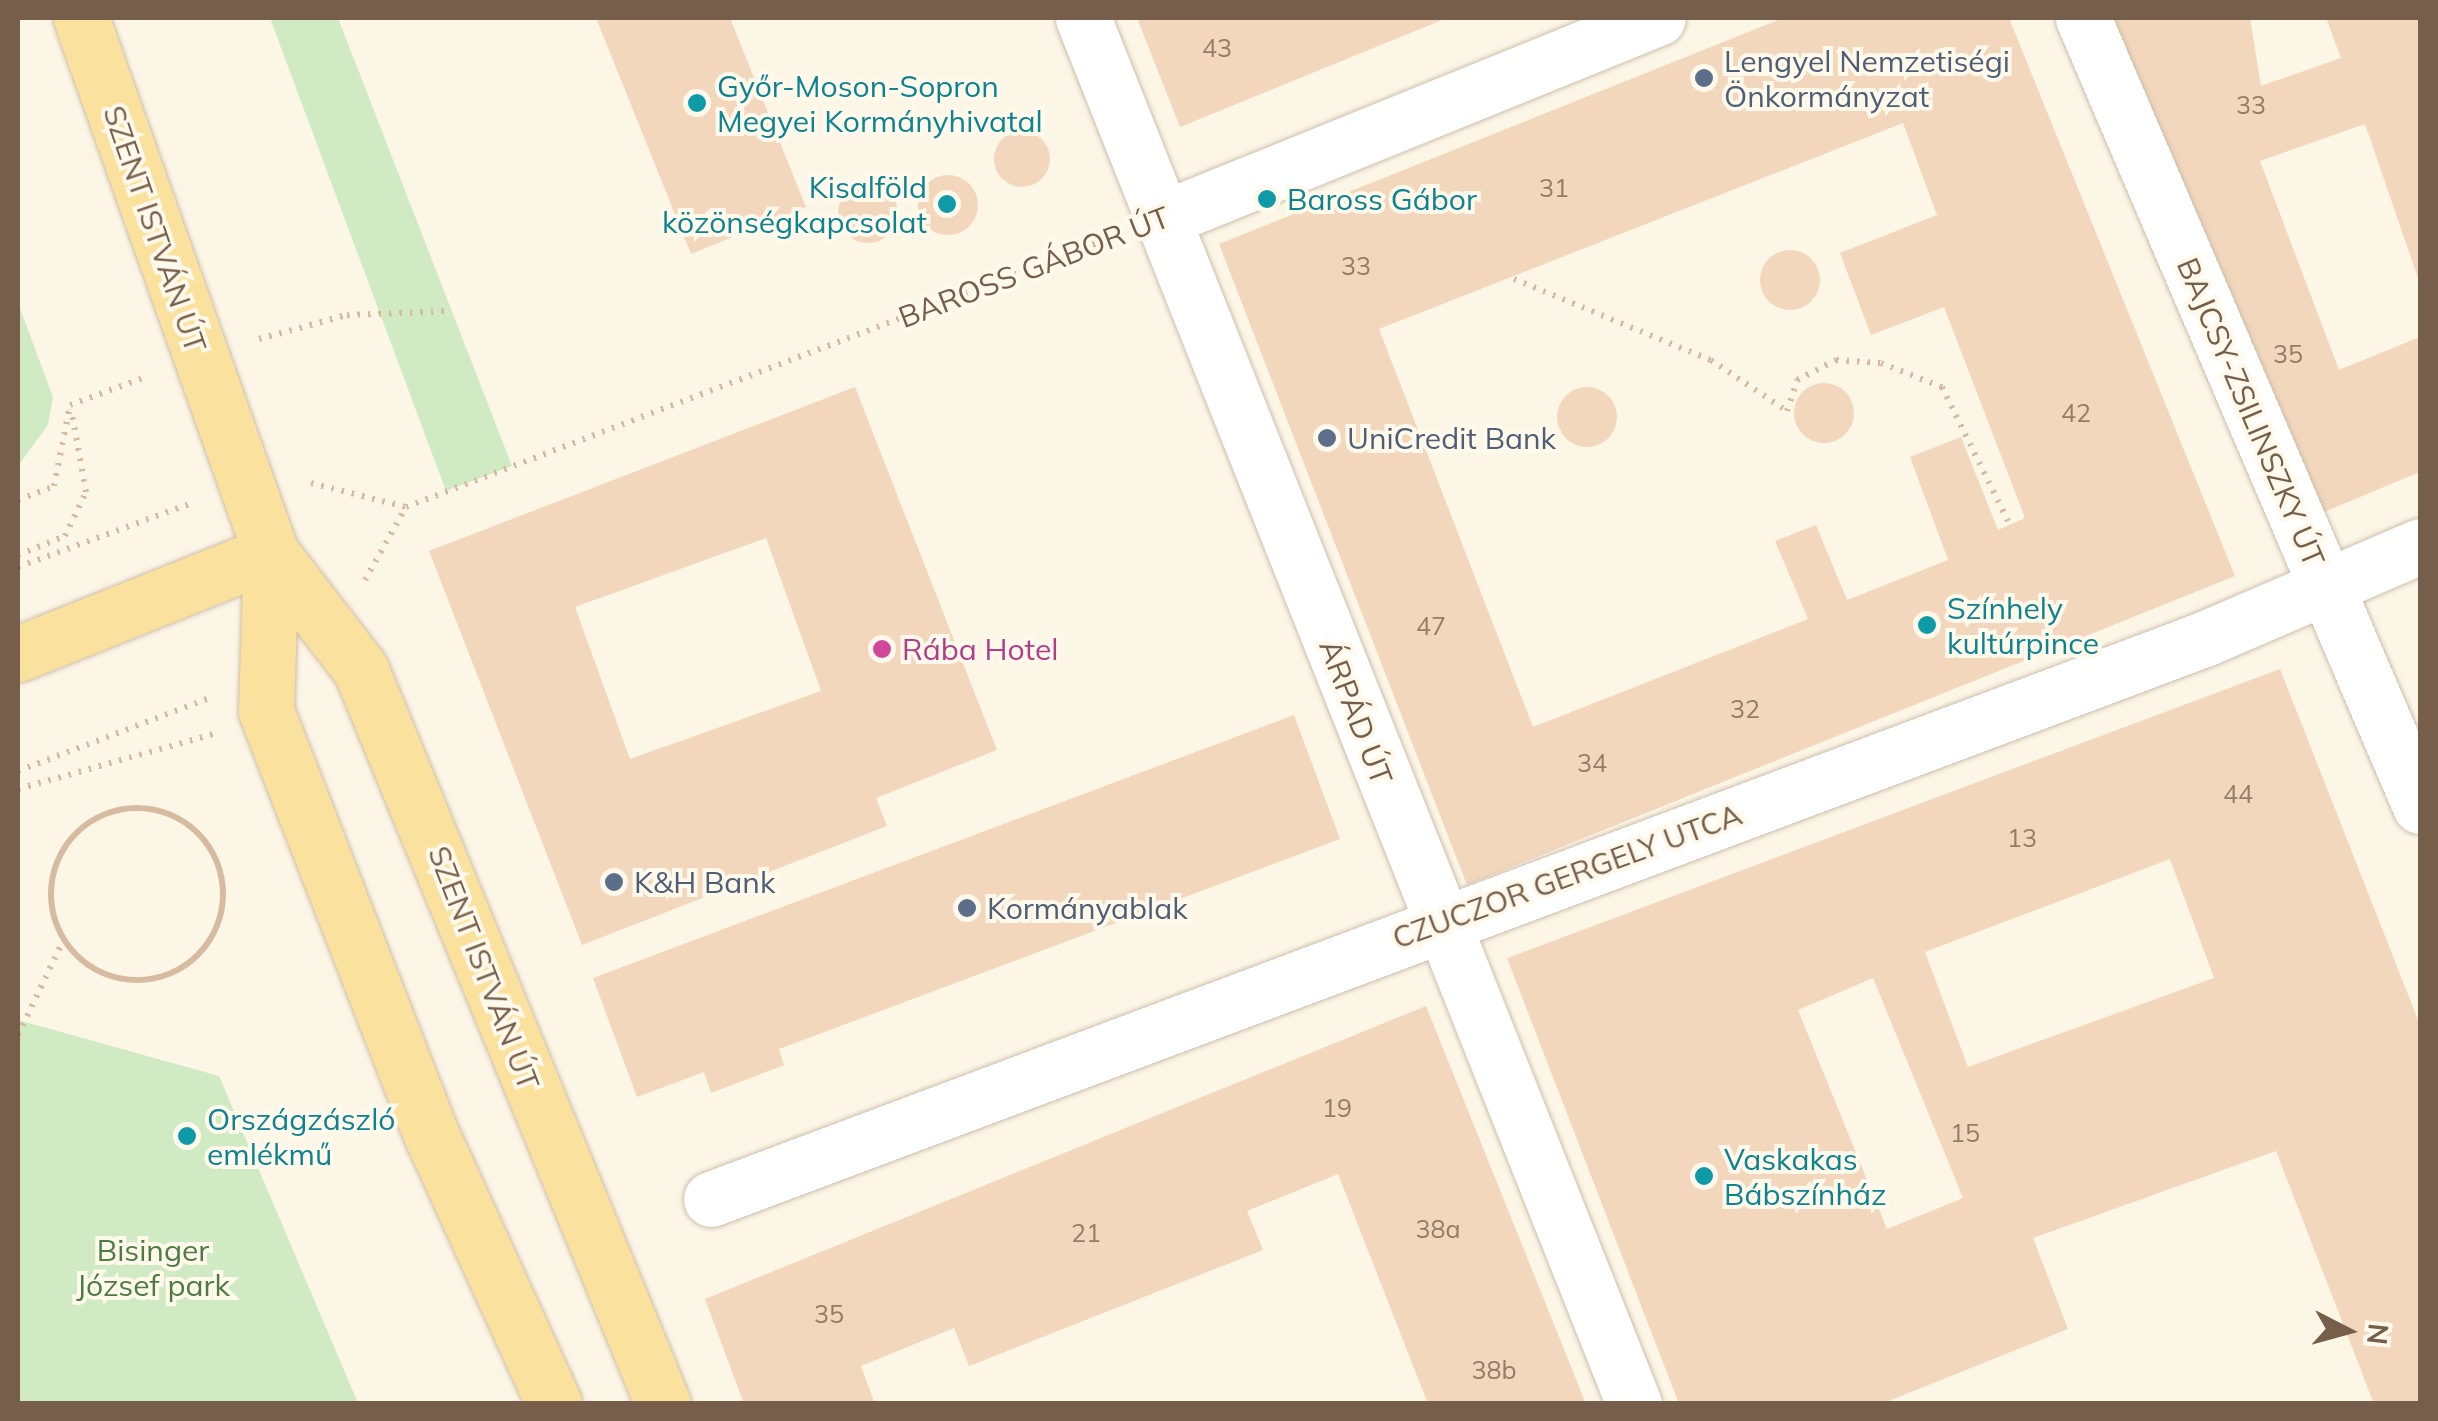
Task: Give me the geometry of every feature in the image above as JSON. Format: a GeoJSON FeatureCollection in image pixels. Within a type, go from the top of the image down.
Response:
{"type":"FeatureCollection","features":[{"type":"Feature","properties":{"kind":"main road","name":"SZENT ISTVÁN ÚT"},"geometry":{"type":"LineString","coordinates":[[81,18],[272,553],[361,670],[662,1404]]}},
{"type":"Feature","properties":{"kind":"main road","name":"SZENT ISTVÁN ÚT"},"geometry":{"type":"LineString","coordinates":[[272,553],[266,711],[432,1136],[554,1404]]}},
{"type":"Feature","properties":{"kind":"main road"},"geometry":{"type":"LineString","coordinates":[[18,654],[272,553]]}},
{"type":"Feature","properties":{"kind":"street","name":"ÁRPÁD ÚT"},"geometry":{"type":"LineString","coordinates":[[1084,18],[1439,928],[1634,1404]]}},
{"type":"Feature","properties":{"kind":"street","name":"BAROSS GÁBOR ÚT"},"geometry":{"type":"LineString","coordinates":[[1162,219],[1658,18]]}},
{"type":"Feature","properties":{"kind":"street","name":"BAJCSY-ZSILINSZKY ÚT"},"geometry":{"type":"LineString","coordinates":[[2083,18],[2420,806]]}},
{"type":"Feature","properties":{"kind":"street","name":"CZUCZOR GERGELY UTCA"},"geometry":{"type":"LineString","coordinates":[[711,1199],[1363,948],[1439,928],[2420,546]]}},
{"type":"Feature","properties":{"kind":"path","name":"BAROSS GÁBOR ÚT"},"geometry":{"type":"LineString","coordinates":[[406,507],[1162,219]]}},
{"type":"Feature","properties":{"kind":"path"},"geometry":{"type":"LineString","coordinates":[[1514,280],[1712,360],[1786,411],[1797,380],[1836,360],[1882,363],[1942,387],[2010,525]]}},
{"type":"Feature","properties":{"kind":"path"},"geometry":{"type":"LineString","coordinates":[[347,315],[452,311]]}},
{"type":"Feature","properties":{"kind":"path"},"geometry":{"type":"LineString","coordinates":[[18,555],[65,536],[86,492],[70,405]]}},
{"type":"Feature","properties":{"kind":"path"},"geometry":{"type":"LineString","coordinates":[[18,790],[220,732]]}},
{"type":"Feature","properties":{"kind":"path"},"geometry":{"type":"LineString","coordinates":[[18,1034],[64,940],[51,886],[65,848],[94,818],[120,809],[174,815],[215,856],[222,914],[211,940],[179,970],[137,981],[108,976],[64,940]]}},
{"type":"Feature","properties":{"kind":"green space"},"geometry":{"type":"Polygon","coordinates":[[[270,18],[338,18],[512,466],[446,491],[270,18]]]}},
{"type":"Feature","properties":{"kind":"green space"},"geometry":{"type":"Polygon","coordinates":[[[18,303],[53,397],[48,425],[18,466],[18,303]]]}},
{"type":"Feature","properties":{"kind":"green space","name":"Bisinger József park"},"geometry":{"type":"Polygon","coordinates":[[[18,1020],[219,1076],[358,1403],[18,1403],[18,1020]]]}},
{"type":"Feature","properties":{"kind":"building","name":"Győr-Moson-Sopron Megyei Kormányhivatal"},"geometry":{"type":"Polygon","coordinates":[[[596,18],[730,18],[806,207],[691,254],[596,18]]]}},
{"type":"Feature","properties":{"kind":"building"},"geometry":{"type":"Polygon","coordinates":[[[1137,18],[1447,18],[1180,127],[1137,18]]]}},
{"type":"Feature","properties":{"kind":"building"},"geometry":{"type":"Polygon","coordinates":[[[1783,18],[2009,18],[2235,576],[1467,885],[1219,244],[1783,18]],[[1903,123],[1379,329],[1533,727],[1808,619],[1775,541],[1816,525],[1847,600],[1948,560],[1910,457],[1961,437],[1998,530],[2025,518],[1944,307],[1871,335],[1840,253],[1937,215],[1903,123]]]}},
{"type":"Feature","properties":{"kind":"building"},"geometry":{"type":"Polygon","coordinates":[[[2109,18],[2250,18],[2261,86],[2341,58],[2326,18],[2420,18],[2420,284],[2365,124],[2260,161],[2339,370],[2420,337],[2420,472],[2312,517],[2109,18]]]}},
{"type":"Feature","properties":{"kind":"building"},"geometry":{"type":"Polygon","coordinates":[[[1022,131],[1042,139],[1050,159],[1042,179],[1022,187],[1002,179],[994,159],[1002,139],[1022,131]]]}},
{"type":"Feature","properties":{"kind":"building","name":"Kisalföld közönségkapcsolat"},"geometry":{"type":"Polygon","coordinates":[[[948,175],[969,184],[978,205],[969,226],[948,235],[927,226],[918,205],[927,184],[948,175]]]}},
{"type":"Feature","properties":{"kind":"building"},"geometry":{"type":"Polygon","coordinates":[[[868,183],[889,192],[898,213],[889,234],[868,243],[847,234],[838,213],[847,192],[868,183]]]}},
{"type":"Feature","properties":{"kind":"building"},"geometry":{"type":"Polygon","coordinates":[[[1790,250],[1811,259],[1820,280],[1811,301],[1790,310],[1769,301],[1760,280],[1769,259],[1790,250]]]}},
{"type":"Feature","properties":{"kind":"building"},"geometry":{"type":"Polygon","coordinates":[[[1824,383],[1845,392],[1854,413],[1845,434],[1824,443],[1803,434],[1794,413],[1803,392],[1824,383]]]}},
{"type":"Feature","properties":{"kind":"building","name":"Rába Hotel"},"geometry":{"type":"Polygon","coordinates":[[[855,387],[997,750],[876,798],[887,826],[582,945],[429,551],[855,387]],[[766,538],[575,607],[630,759],[821,691],[766,538]]]}},
{"type":"Feature","properties":{"kind":"building"},"geometry":{"type":"Polygon","coordinates":[[[1587,387],[1608,396],[1617,417],[1608,438],[1587,447],[1566,438],[1557,417],[1566,396],[1587,387]]]}},
{"type":"Feature","properties":{"kind":"building"},"geometry":{"type":"Polygon","coordinates":[[[2280,669],[2420,1025],[2420,1404],[2374,1404],[2276,1151],[2033,1238],[2068,1329],[1881,1404],[1679,1404],[1507,958],[2280,669]],[[2170,859],[1925,952],[1968,1067],[2214,978],[2170,859]],[[1873,978],[1798,1010],[1887,1229],[1963,1198],[1873,978]]]}},
{"type":"Feature","properties":{"kind":"building","name":"Kormányablak"},"geometry":{"type":"Polygon","coordinates":[[[1294,715],[1340,839],[779,1049],[784,1065],[711,1093],[704,1072],[637,1097],[593,978],[1294,715]]]}},
{"type":"Feature","properties":{"kind":"building"},"geometry":{"type":"Polygon","coordinates":[[[1426,1006],[1586,1404],[1428,1404],[1338,1174],[1247,1211],[1263,1250],[969,1366],[954,1328],[861,1366],[875,1404],[744,1404],[705,1299],[1426,1006]]]}},
{"type":"Feature","properties":{"kind":"place","name":"Lengyel Nemzetiségi Önkormányzat"},"geometry":{"type":"Point","coordinates":[1704,78]}},
{"type":"Feature","properties":{"kind":"place","name":"Győr-Moson-Sopron Megyei Kormányhivatal"},"geometry":{"type":"Point","coordinates":[697,103]}},
{"type":"Feature","properties":{"kind":"place","name":"Baross Gábor"},"geometry":{"type":"Point","coordinates":[1267,199]}},
{"type":"Feature","properties":{"kind":"place","name":"Kisalföld közönségkapcsolat"},"geometry":{"type":"Point","coordinates":[947,204]}},
{"type":"Feature","properties":{"kind":"place","name":"UniCredit Bank"},"geometry":{"type":"Point","coordinates":[1327,438]}},
{"type":"Feature","properties":{"kind":"place","name":"Színhely kultúrpince"},"geometry":{"type":"Point","coordinates":[1927,625]}},
{"type":"Feature","properties":{"kind":"place","name":"Rába Hotel"},"geometry":{"type":"Point","coordinates":[882,649]}},
{"type":"Feature","properties":{"kind":"place","name":"K&H Bank"},"geometry":{"type":"Point","coordinates":[614,882]}},
{"type":"Feature","properties":{"kind":"place","name":"Kormányablak"},"geometry":{"type":"Point","coordinates":[967,908]}},
{"type":"Feature","properties":{"kind":"place","name":"Országzászló emlékmű"},"geometry":{"type":"Point","coordinates":[187,1136]}},
{"type":"Feature","properties":{"kind":"place","name":"Vaskakas Bábszínház"},"geometry":{"type":"Point","coordinates":[1704,1176]}}]}
